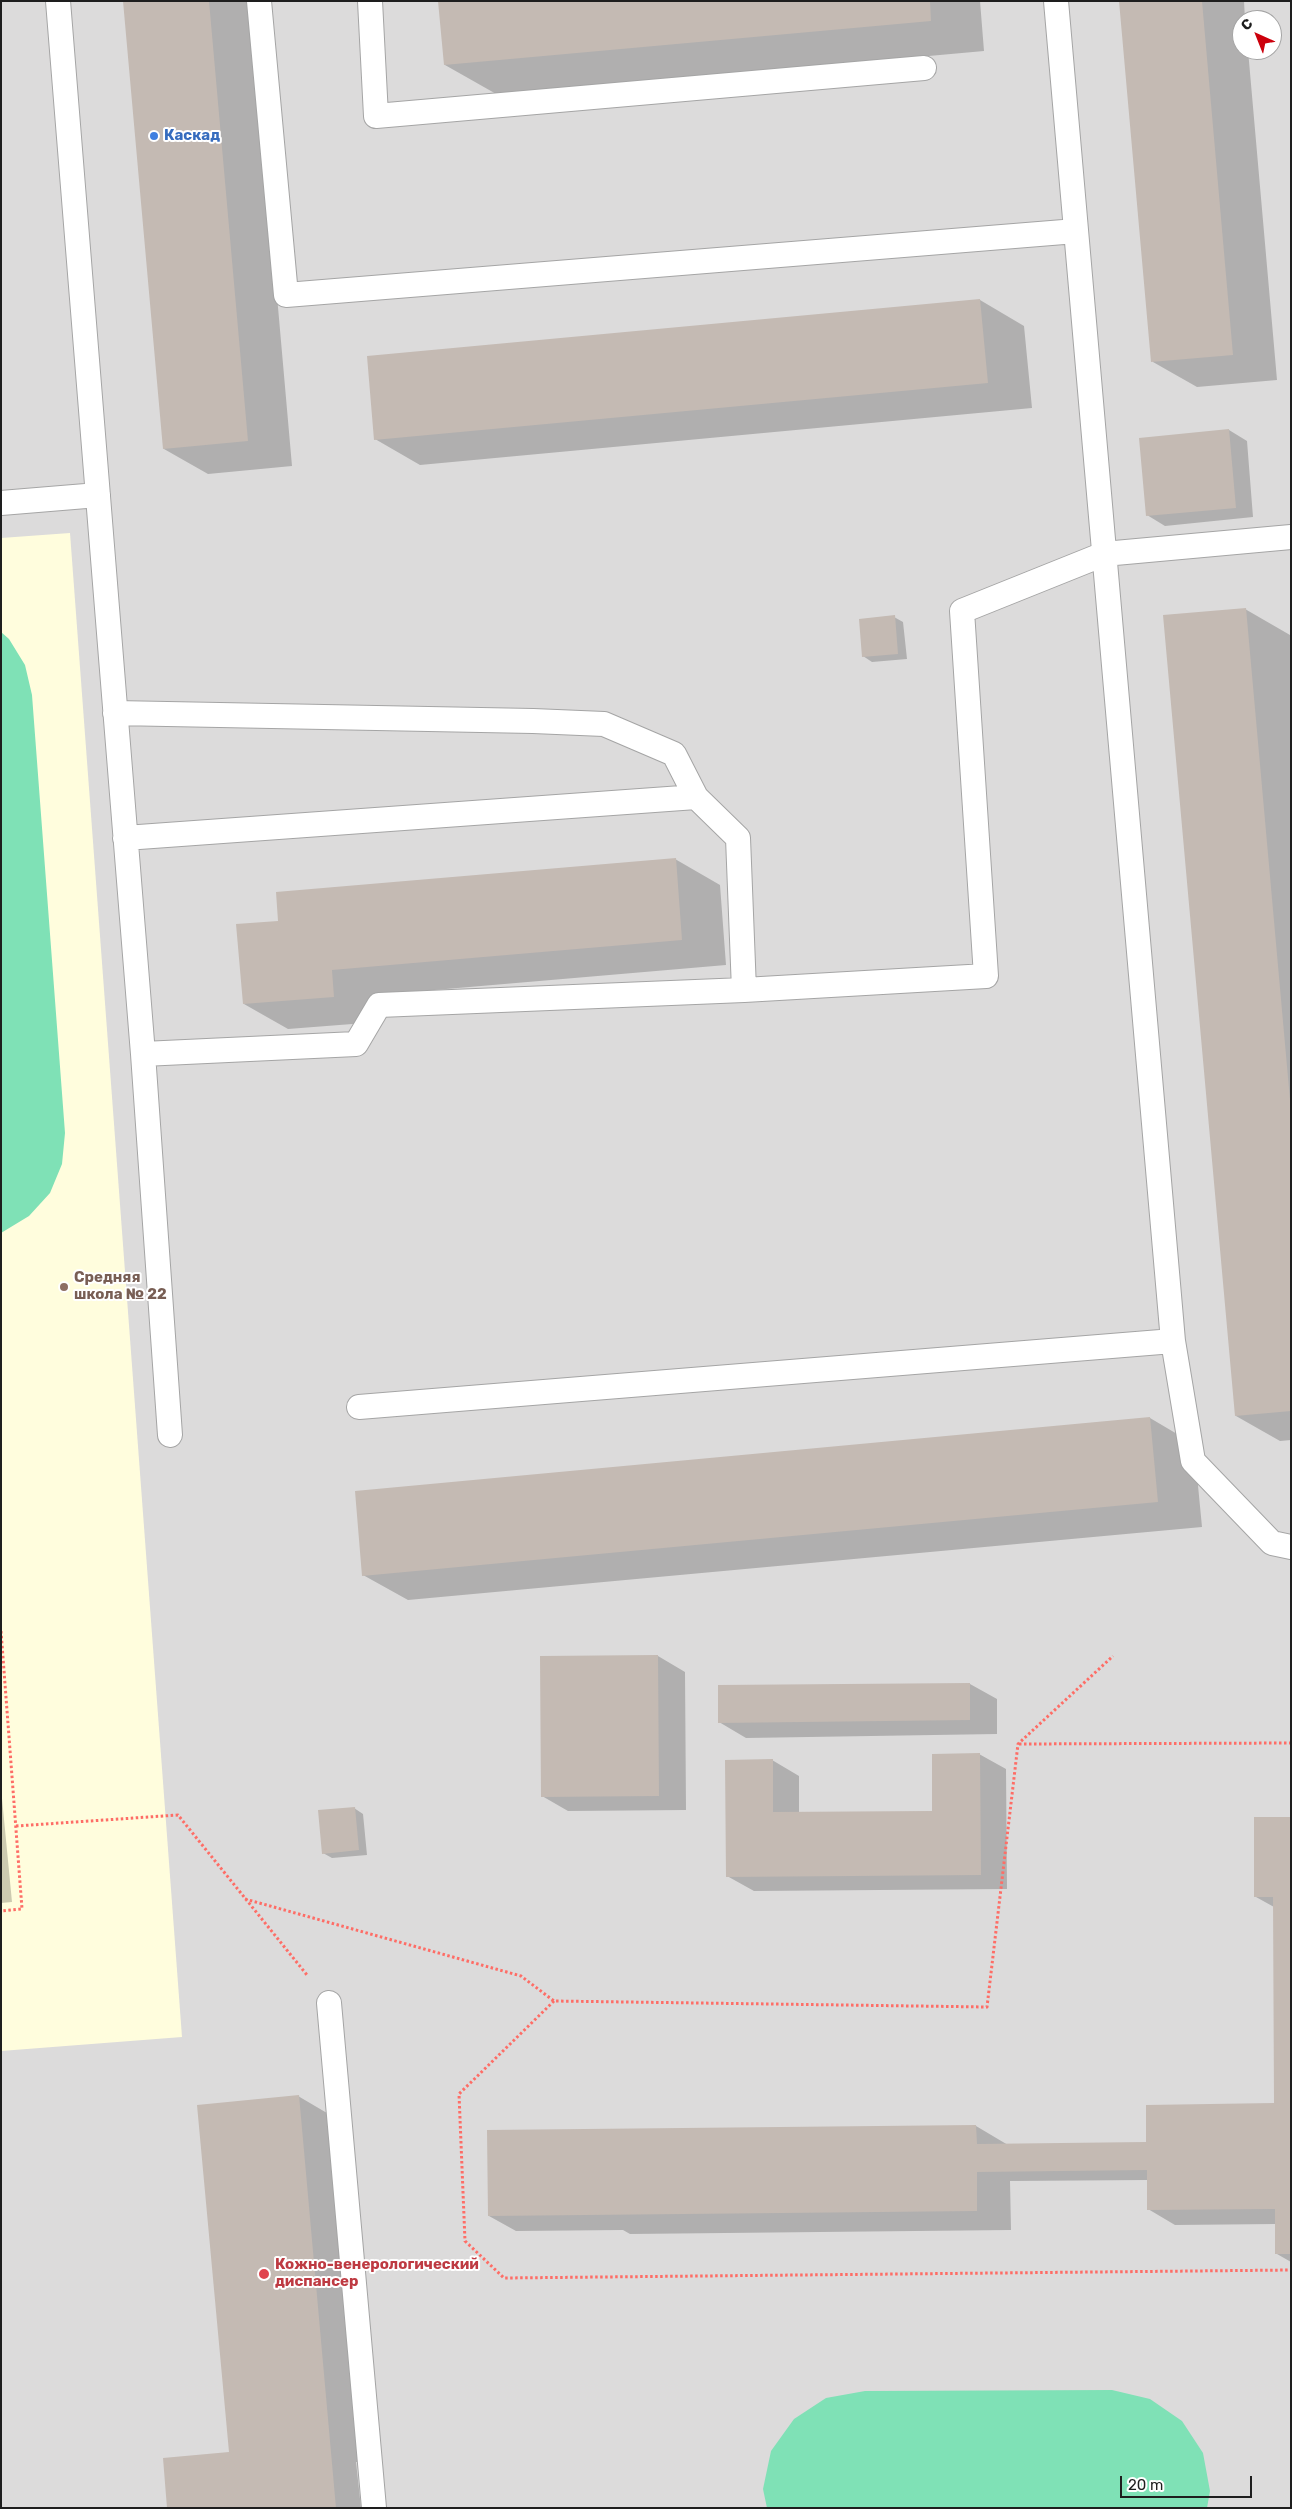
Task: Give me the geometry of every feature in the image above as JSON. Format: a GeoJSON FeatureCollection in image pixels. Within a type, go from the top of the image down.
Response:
{"type":"FeatureCollection","features":[{"type":"Feature","properties":{"kind":"lane"},"geometry":{"type":"LineString","coordinates":[[58,1],[143,1054],[170,1436]]}},
{"type":"Feature","properties":{"kind":"lane"},"geometry":{"type":"LineString","coordinates":[[259,1],[286,296],[1076,231]]}},
{"type":"Feature","properties":{"kind":"lane"},"geometry":{"type":"LineString","coordinates":[[370,1],[376,116],[924,68]]}},
{"type":"Feature","properties":{"kind":"lane"},"geometry":{"type":"LineString","coordinates":[[1056,1],[1173,1341],[1193,1461],[1272,1543],[1291,1547]]}},
{"type":"Feature","properties":{"kind":"lane"},"geometry":{"type":"LineString","coordinates":[[1,503],[98,495]]}},
{"type":"Feature","properties":{"kind":"lane"},"geometry":{"type":"LineString","coordinates":[[143,1054],[356,1044],[379,1005],[744,990],[986,976],[962,611],[1104,554],[1291,537]]}},
{"type":"Feature","properties":{"kind":"lane"},"geometry":{"type":"LineString","coordinates":[[115,713],[604,724],[674,754],[696,797],[738,838],[744,990]]}},
{"type":"Feature","properties":{"kind":"lane"},"geometry":{"type":"LineString","coordinates":[[125,838],[696,797]]}},
{"type":"Feature","properties":{"kind":"lane"},"geometry":{"type":"LineString","coordinates":[[359,1408],[1173,1341]]}},
{"type":"Feature","properties":{"kind":"lane"},"geometry":{"type":"LineString","coordinates":[[329,2003],[374,2508]]}},
{"type":"Feature","properties":{"kind":"path"},"geometry":{"type":"LineString","coordinates":[[1,1631],[22,1909],[1,1911]]}},
{"type":"Feature","properties":{"kind":"path"},"geometry":{"type":"LineString","coordinates":[[245,1900],[521,1976],[554,2001],[988,2007],[1018,1744],[1113,1656]]}},
{"type":"Feature","properties":{"kind":"path"},"geometry":{"type":"LineString","coordinates":[[1018,1744],[1291,1743]]}},
{"type":"Feature","properties":{"kind":"path"},"geometry":{"type":"LineString","coordinates":[[16,1826],[178,1815],[329,2003]]}},
{"type":"Feature","properties":{"kind":"path"},"geometry":{"type":"LineString","coordinates":[[554,2001],[459,2094],[465,2241],[504,2278],[1291,2270]]}},
{"type":"Feature","properties":{"kind":"shaded area"},"geometry":{"type":"Polygon","coordinates":[[[1,1],[1291,1],[1291,2508],[1,2508],[1,1]]]}},
{"type":"Feature","properties":{"kind":"shaded area","name":"Средняя школа № 22"},"geometry":{"type":"Polygon","coordinates":[[[70,533],[182,2037],[1,2051],[1,538],[70,533]]]}},
{"type":"Feature","properties":{"kind":"green space"},"geometry":{"type":"Polygon","coordinates":[[[1,632],[9,639],[25,665],[32,695],[65,1133],[62,1164],[50,1193],[29,1216],[1,1233],[1,632]]]}},
{"type":"Feature","properties":{"kind":"green space"},"geometry":{"type":"Polygon","coordinates":[[[1112,2390],[1150,2399],[1182,2421],[1203,2453],[1210,2491],[1207,2508],[767,2508],[763,2489],[771,2451],[794,2419],[826,2398],[865,2391],[1112,2390]]]}},
{"type":"Feature","properties":{"kind":"building"},"geometry":{"type":"Polygon","coordinates":[[[123,1],[209,1],[248,441],[163,449],[123,1]]]}},
{"type":"Feature","properties":{"kind":"building"},"geometry":{"type":"Polygon","coordinates":[[[438,1],[930,1],[931,21],[444,65],[438,1]]]}},
{"type":"Feature","properties":{"kind":"building"},"geometry":{"type":"Polygon","coordinates":[[[1119,1],[1202,1],[1233,355],[1151,362],[1119,1]]]}},
{"type":"Feature","properties":{"kind":"building"},"geometry":{"type":"Polygon","coordinates":[[[980,299],[988,383],[374,440],[367,356],[980,299]]]}},
{"type":"Feature","properties":{"kind":"building"},"geometry":{"type":"Polygon","coordinates":[[[1229,429],[1236,508],[1146,516],[1139,438],[1229,429]]]}},
{"type":"Feature","properties":{"kind":"building"},"geometry":{"type":"Polygon","coordinates":[[[1246,608],[1291,1111],[1291,1411],[1235,1416],[1163,615],[1246,608]]]}},
{"type":"Feature","properties":{"kind":"building"},"geometry":{"type":"Polygon","coordinates":[[[895,615],[898,654],[862,657],[859,619],[895,615]]]}},
{"type":"Feature","properties":{"kind":"building"},"geometry":{"type":"Polygon","coordinates":[[[676,858],[682,940],[332,970],[334,997],[243,1004],[236,924],[278,921],[276,892],[676,858]]]}},
{"type":"Feature","properties":{"kind":"building"},"geometry":{"type":"Polygon","coordinates":[[[1150,1417],[1158,1502],[362,1576],[355,1491],[1150,1417]]]}},
{"type":"Feature","properties":{"kind":"building"},"geometry":{"type":"Polygon","coordinates":[[[658,1655],[659,1796],[541,1797],[540,1656],[658,1655]]]}},
{"type":"Feature","properties":{"kind":"building"},"geometry":{"type":"Polygon","coordinates":[[[970,1683],[970,1720],[718,1723],[718,1685],[970,1683]]]}},
{"type":"Feature","properties":{"kind":"building"},"geometry":{"type":"Polygon","coordinates":[[[980,1753],[981,1875],[726,1877],[725,1760],[773,1759],[773,1812],[932,1811],[932,1754],[980,1753]]]}},
{"type":"Feature","properties":{"kind":"building"},"geometry":{"type":"Polygon","coordinates":[[[355,1807],[359,1850],[322,1854],[318,1810],[355,1807]]]}},
{"type":"Feature","properties":{"kind":"building"},"geometry":{"type":"Polygon","coordinates":[[[1254,1817],[1291,1817],[1291,2254],[1275,2254],[1275,2209],[1147,2210],[1147,2170],[977,2172],[977,2211],[488,2216],[487,2130],[976,2125],[977,2144],[1146,2142],[1146,2105],[1274,2103],[1273,1897],[1254,1897],[1254,1817]]]}},
{"type":"Feature","properties":{"kind":"building","name":"Кожно-венерологический диспансер"},"geometry":{"type":"Polygon","coordinates":[[[299,2095],[336,2508],[167,2508],[163,2458],[229,2452],[197,2105],[299,2095]]]}},
{"type":"Feature","properties":{"kind":"place","name":"Каскад"},"geometry":{"type":"Point","coordinates":[154,136]}},
{"type":"Feature","properties":{"kind":"place","name":"Средняя школа № 22"},"geometry":{"type":"Point","coordinates":[64,1287]}},
{"type":"Feature","properties":{"kind":"place","name":"Кожно-венерологический диспансер"},"geometry":{"type":"Point","coordinates":[264,2274]}}]}
